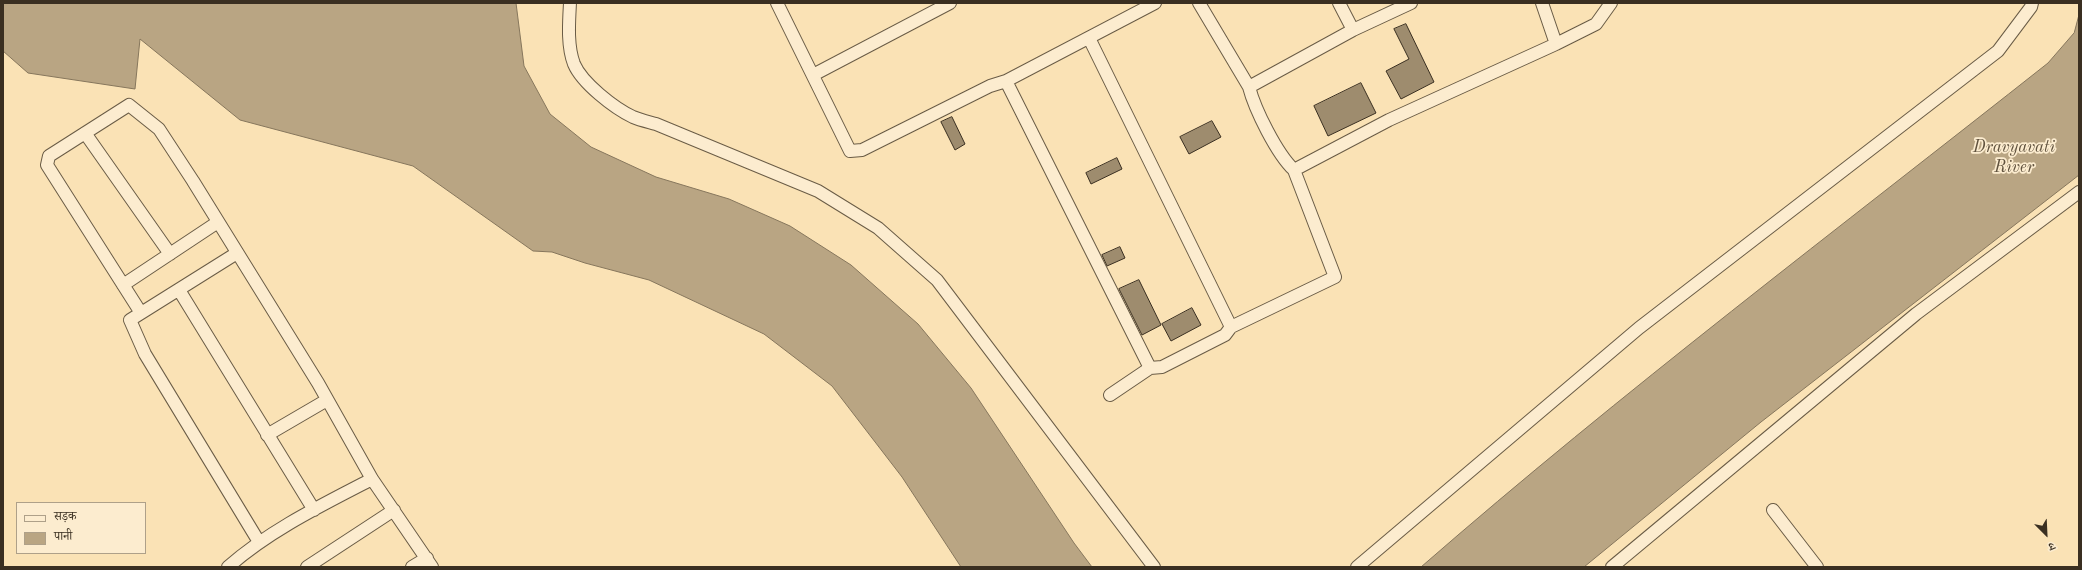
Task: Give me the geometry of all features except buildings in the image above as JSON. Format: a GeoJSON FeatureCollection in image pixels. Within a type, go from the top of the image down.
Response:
{"type":"FeatureCollection","features":[{"type":"Feature","properties":{"kind":"street"},"geometry":{"type":"LineString","coordinates":[[570,3],[570,48],[574,64],[591,86],[605,98],[632,116],[656,124],[818,191],[878,228],[937,280],[1154,567]]}},
{"type":"Feature","properties":{"kind":"street"},"geometry":{"type":"LineString","coordinates":[[777,3],[850,151],[862,150],[990,86],[1006,81],[1155,3]]}},
{"type":"Feature","properties":{"kind":"street"},"geometry":{"type":"LineString","coordinates":[[813,75],[950,3]]}},
{"type":"Feature","properties":{"kind":"street"},"geometry":{"type":"LineString","coordinates":[[1110,395],[1150,368],[1162,367],[1225,335],[1231,327],[1335,277],[1294,170],[1283,160],[1252,99],[1249,87],[1199,3]]}},
{"type":"Feature","properties":{"kind":"street"},"geometry":{"type":"LineString","coordinates":[[1339,3],[1352,30]]}},
{"type":"Feature","properties":{"kind":"street"},"geometry":{"type":"LineString","coordinates":[[1249,87],[1352,30],[1411,3]]}},
{"type":"Feature","properties":{"kind":"street"},"geometry":{"type":"LineString","coordinates":[[1542,3],[1556,44]]}},
{"type":"Feature","properties":{"kind":"street"},"geometry":{"type":"LineString","coordinates":[[1294,170],[1389,120],[1556,44],[1596,24],[1611,3]]}},
{"type":"Feature","properties":{"kind":"street"},"geometry":{"type":"LineString","coordinates":[[1357,567],[1639,328],[1998,51],[2031,7],[2032,3]]}},
{"type":"Feature","properties":{"kind":"street"},"geometry":{"type":"LineString","coordinates":[[1089,38],[1231,327]]}},
{"type":"Feature","properties":{"kind":"street"},"geometry":{"type":"LineString","coordinates":[[1006,81],[1150,368]]}},
{"type":"Feature","properties":{"kind":"street"},"geometry":{"type":"LineString","coordinates":[[141,313],[47,165],[49,156],[129,106],[143,115],[159,129],[327,400],[372,478],[429,562],[412,567]]}},
{"type":"Feature","properties":{"kind":"street"},"geometry":{"type":"LineString","coordinates":[[85,133],[170,254]]}},
{"type":"Feature","properties":{"kind":"street"},"geometry":{"type":"LineString","coordinates":[[1612,567],[1916,314],[2079,192]]}},
{"type":"Feature","properties":{"kind":"street"},"geometry":{"type":"LineString","coordinates":[[123,285],[218,222]]}},
{"type":"Feature","properties":{"kind":"street"},"geometry":{"type":"LineString","coordinates":[[237,253],[130,320],[145,354],[259,542]]}},
{"type":"Feature","properties":{"kind":"street"},"geometry":{"type":"LineString","coordinates":[[179,290],[314,510]]}},
{"type":"Feature","properties":{"kind":"street"},"geometry":{"type":"LineString","coordinates":[[267,435],[327,400]]}},
{"type":"Feature","properties":{"kind":"street"},"geometry":{"type":"LineString","coordinates":[[228,567],[259,542],[372,478]]}},
{"type":"Feature","properties":{"kind":"street"},"geometry":{"type":"LineString","coordinates":[[307,567],[394,510]]}},
{"type":"Feature","properties":{"kind":"street"},"geometry":{"type":"LineString","coordinates":[[1773,510],[1817,567]]}},
{"type":"Feature","properties":{"kind":"water"},"geometry":{"type":"Polygon","coordinates":[[[3,3],[516,3],[524,66],[550,114],[591,147],[656,177],[729,199],[790,226],[851,265],[918,324],[971,388],[1074,543],[1092,567],[961,567],[902,477],[832,386],[764,334],[649,280],[585,263],[552,252],[533,251],[413,166],[240,120],[140,39],[135,89],[28,73],[3,51],[3,3]]]}},
{"type":"Feature","properties":{"kind":"water","name":"Dravyavati River"},"geometry":{"type":"Polygon","coordinates":[[[2079,15],[2079,175],[1761,422],[1584,567],[1421,567],[1575,437],[1653,374],[2048,63],[2074,33],[2079,15]]]}}]}
